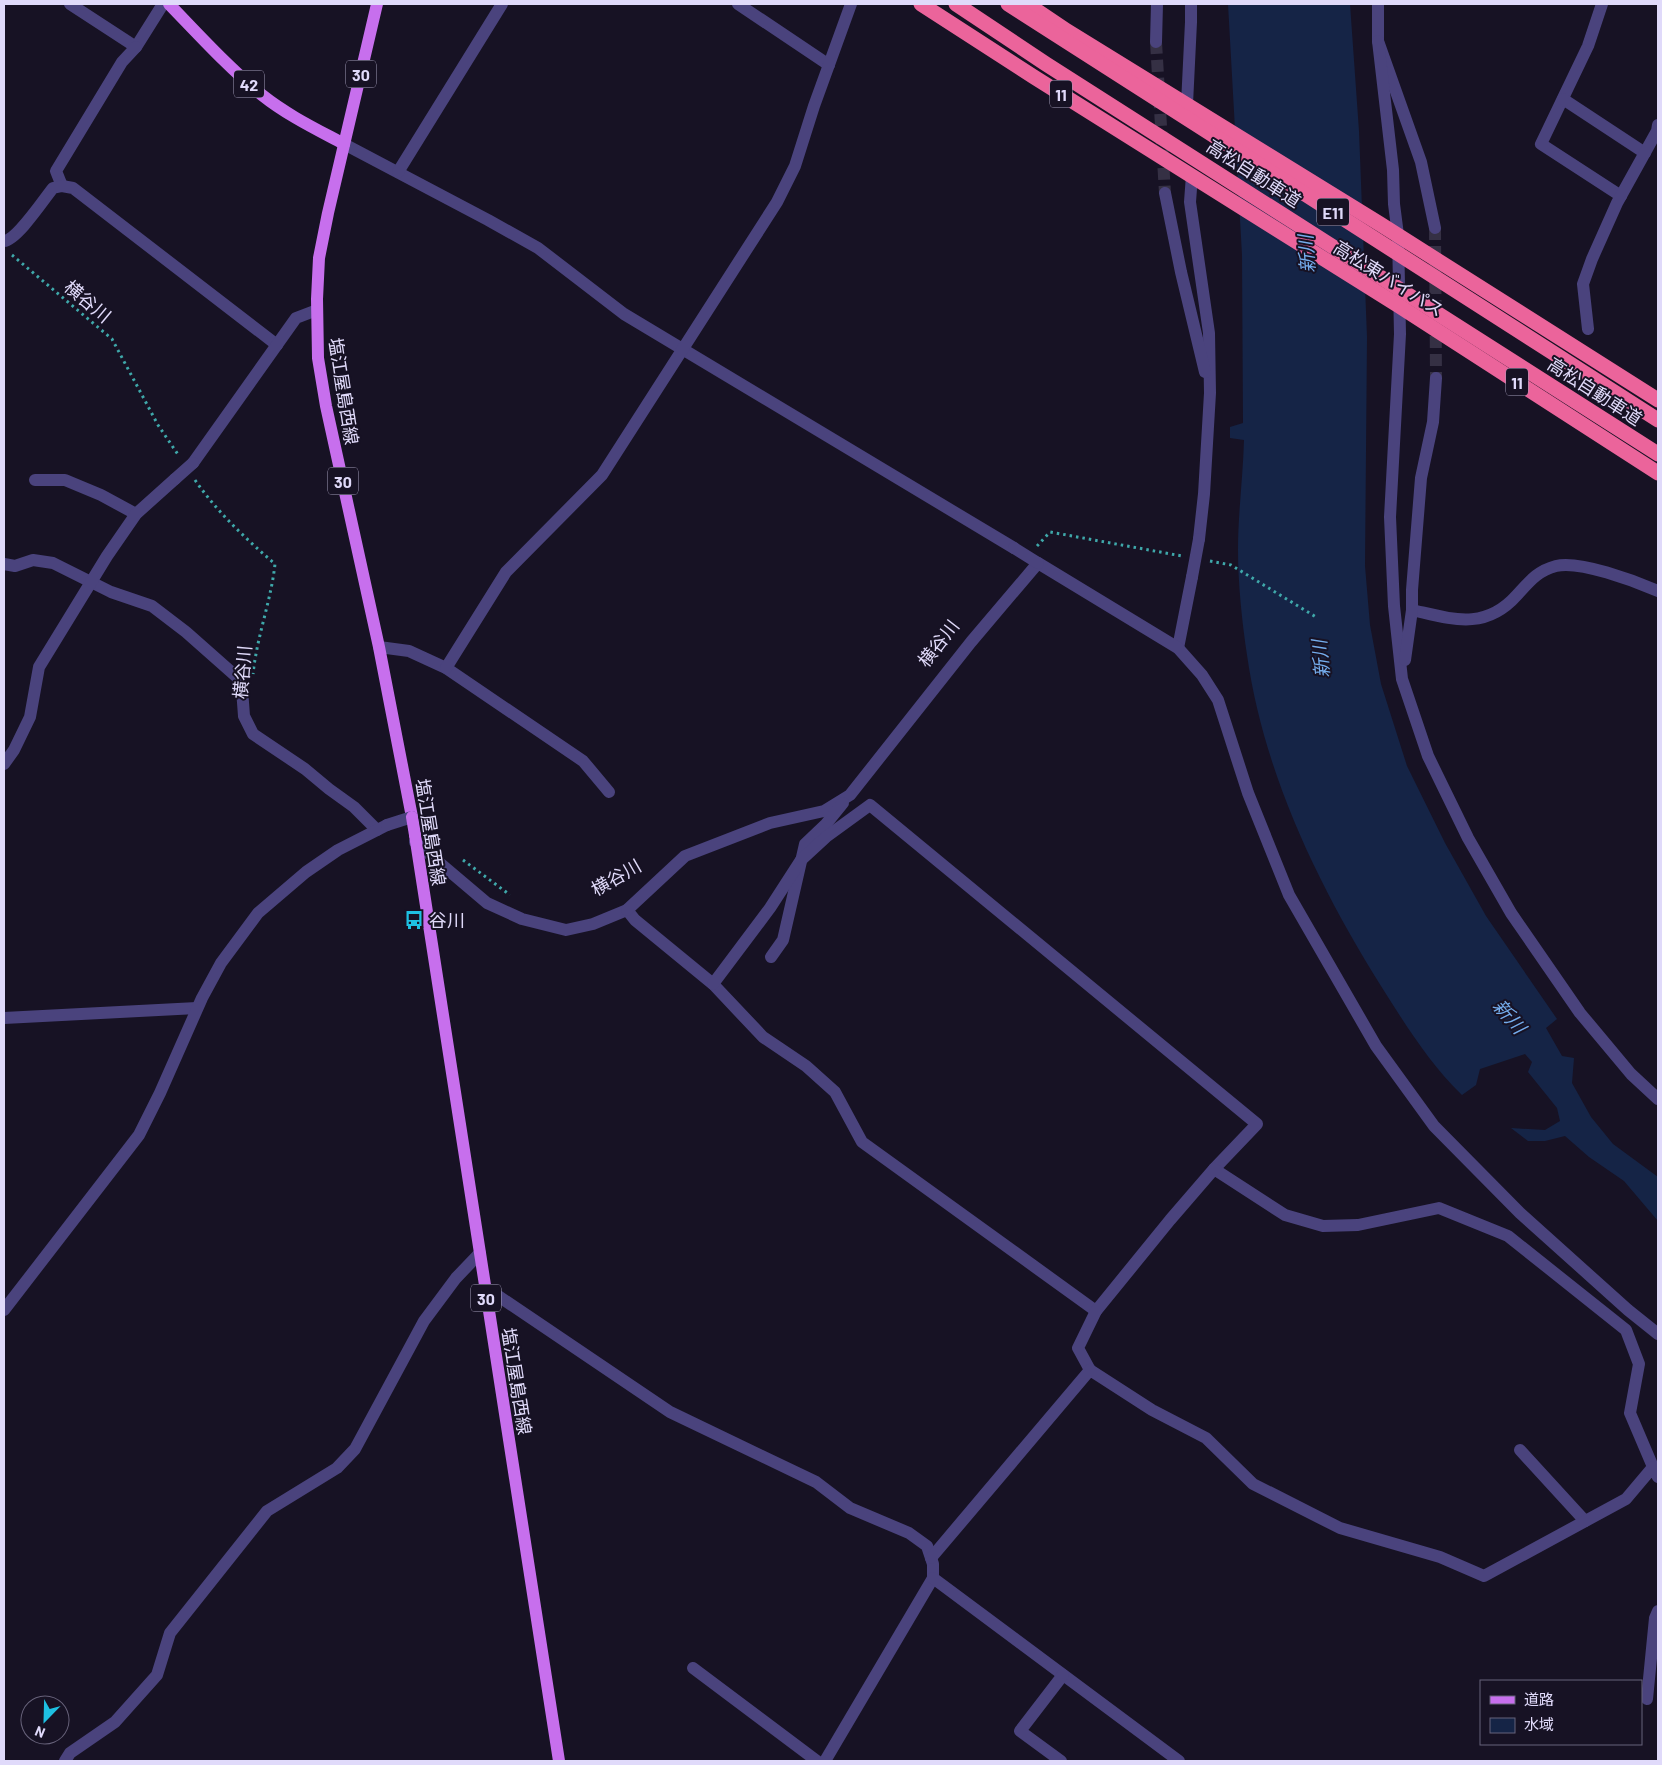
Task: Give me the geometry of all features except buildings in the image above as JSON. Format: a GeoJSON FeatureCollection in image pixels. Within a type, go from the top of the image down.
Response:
{"type":"FeatureCollection","features":[{"type":"Feature","properties":{"kind":"highway","name":"高松東バイパス"},"geometry":{"type":"LineString","coordinates":[[920,4],[1399,306],[1658,473]]}},
{"type":"Feature","properties":{"kind":"highway","name":"高松自動車道"},"geometry":{"type":"LineString","coordinates":[[956,4],[1046,64],[1658,454]]}},
{"type":"Feature","properties":{"kind":"highway","name":"高松自動車道"},"geometry":{"type":"LineString","coordinates":[[1008,4],[1658,420]]}},
{"type":"Feature","properties":{"kind":"highway"},"geometry":{"type":"LineString","coordinates":[[1027,4],[1067,31],[1398,235],[1658,400]]}},
{"type":"Feature","properties":{"kind":"main road","name":"42"},"geometry":{"type":"LineString","coordinates":[[170,4],[240,76],[263,96],[295,118],[344,144]]}},
{"type":"Feature","properties":{"kind":"main road","name":"塩江屋島西線"},"geometry":{"type":"LineString","coordinates":[[377,4],[319,258],[318,358],[326,406],[379,647],[412,817],[560,1761]]}},
{"type":"Feature","properties":{"kind":"street"},"geometry":{"type":"LineString","coordinates":[[70,4],[136,47]]}},
{"type":"Feature","properties":{"kind":"street"},"geometry":{"type":"LineString","coordinates":[[62,186],[56,172],[122,62],[136,47],[163,4]]}},
{"type":"Feature","properties":{"kind":"street"},"geometry":{"type":"LineString","coordinates":[[398,172],[502,4]]}},
{"type":"Feature","properties":{"kind":"street"},"geometry":{"type":"LineString","coordinates":[[738,4],[829,65]]}},
{"type":"Feature","properties":{"kind":"street"},"geometry":{"type":"LineString","coordinates":[[446,668],[506,572],[602,475],[777,202],[795,166],[814,106],[851,4]]}},
{"type":"Feature","properties":{"kind":"street"},"geometry":{"type":"LineString","coordinates":[[1156,42],[1157,4]]}},
{"type":"Feature","properties":{"kind":"street"},"geometry":{"type":"LineString","coordinates":[[1187,104],[1192,22],[1191,4]]}},
{"type":"Feature","properties":{"kind":"street"},"geometry":{"type":"LineString","coordinates":[[1378,4],[1378,40],[1393,170],[1394,204],[1398,235],[1399,370],[1390,518],[1394,606],[1402,679],[1428,756],[1468,838],[1510,913],[1580,1013],[1632,1074],[1658,1099]]}},
{"type":"Feature","properties":{"kind":"street"},"geometry":{"type":"LineString","coordinates":[[1602,4],[1588,46],[1540,144],[1621,196]]}},
{"type":"Feature","properties":{"kind":"street"},"geometry":{"type":"LineString","coordinates":[[1378,40],[1421,162],[1436,228]]}},
{"type":"Feature","properties":{"kind":"street"},"geometry":{"type":"LineString","coordinates":[[1562,98],[1645,153]]}},
{"type":"Feature","properties":{"kind":"street"},"geometry":{"type":"LineString","coordinates":[[1588,329],[1583,284],[1592,258],[1621,196],[1657,131],[1658,125]]}},
{"type":"Feature","properties":{"kind":"street"},"geometry":{"type":"LineString","coordinates":[[344,144],[538,248],[624,314],[1014,548],[1034,558],[1178,648],[1202,676],[1218,700],[1248,793],[1289,895],[1376,1046],[1434,1126],[1520,1212],[1628,1310],[1658,1334]]}},
{"type":"Feature","properties":{"kind":"street"},"geometry":{"type":"LineString","coordinates":[[1178,648],[1199,539],[1204,494],[1210,393],[1209,334],[1190,202],[1197,179]]}},
{"type":"Feature","properties":{"kind":"street"},"geometry":{"type":"LineString","coordinates":[[4,241],[8,241],[16,234],[53,188],[62,186],[73,188],[277,345]]}},
{"type":"Feature","properties":{"kind":"street"},"geometry":{"type":"LineString","coordinates":[[1165,194],[1181,272],[1210,393]]}},
{"type":"Feature","properties":{"kind":"street"},"geometry":{"type":"LineString","coordinates":[[4,764],[14,750],[30,717],[39,667],[91,582],[136,514],[175,479],[191,468],[296,318],[317,310]]}},
{"type":"Feature","properties":{"kind":"street"},"geometry":{"type":"LineString","coordinates":[[1402,679],[1412,610],[1421,478],[1433,422],[1436,378]]}},
{"type":"Feature","properties":{"kind":"street"},"geometry":{"type":"LineString","coordinates":[[35,480],[65,480],[101,495],[136,514]]}},
{"type":"Feature","properties":{"kind":"street"},"geometry":{"type":"LineString","coordinates":[[771,957],[783,940],[805,844],[826,824],[850,795],[971,642],[1034,558]]}},
{"type":"Feature","properties":{"kind":"street"},"geometry":{"type":"LineString","coordinates":[[4,564],[14,566],[33,560],[53,563],[111,592],[152,606],[186,632],[238,678],[242,689],[244,716],[253,734],[305,769],[329,789],[382,827]]}},
{"type":"Feature","properties":{"kind":"street"},"geometry":{"type":"LineString","coordinates":[[1412,610],[1452,619],[1479,619],[1505,608],[1534,576],[1557,566],[1581,567],[1626,578],[1658,591]]}},
{"type":"Feature","properties":{"kind":"street"},"geometry":{"type":"LineString","coordinates":[[379,647],[409,651],[446,668],[583,761],[609,792]]}},
{"type":"Feature","properties":{"kind":"street"},"geometry":{"type":"LineString","coordinates":[[415,838],[486,903],[522,919],[566,930],[593,924],[627,910],[685,856],[770,823],[824,811],[850,795]]}},
{"type":"Feature","properties":{"kind":"street"},"geometry":{"type":"LineString","coordinates":[[713,984],[770,908],[801,860],[826,837],[870,805],[1257,1124],[1214,1169],[1170,1220],[1096,1311],[1078,1348],[1090,1370],[1152,1410],[1206,1438],[1253,1484],[1340,1528],[1440,1557],[1484,1576],[1626,1499],[1655,1472],[1630,1413],[1638,1364],[1626,1330],[1508,1236],[1439,1208],[1358,1226],[1323,1226],[1285,1215],[1214,1169]]}},
{"type":"Feature","properties":{"kind":"street"},"geometry":{"type":"LineString","coordinates":[[4,1310],[139,1135],[160,1093],[197,1008],[221,963],[258,913],[306,872],[338,850],[382,827],[412,817]]}},
{"type":"Feature","properties":{"kind":"street"},"geometry":{"type":"LineString","coordinates":[[627,910],[635,920],[713,984],[763,1037],[806,1066],[835,1092],[862,1142],[1096,1311]]}},
{"type":"Feature","properties":{"kind":"street"},"geometry":{"type":"LineString","coordinates":[[4,1018],[197,1008]]}},
{"type":"Feature","properties":{"kind":"street"},"geometry":{"type":"LineString","coordinates":[[65,1761],[70,1754],[115,1722],[156,1675],[170,1633],[268,1511],[338,1468],[355,1449],[424,1321],[456,1278],[480,1253]]}},
{"type":"Feature","properties":{"kind":"street"},"geometry":{"type":"LineString","coordinates":[[485,1287],[670,1412],[816,1482],[850,1508],[909,1533],[927,1546],[931,1558],[933,1578],[825,1761]]}},
{"type":"Feature","properties":{"kind":"street"},"geometry":{"type":"LineString","coordinates":[[931,1558],[1090,1370]]}},
{"type":"Feature","properties":{"kind":"street"},"geometry":{"type":"LineString","coordinates":[[1520,1450],[1585,1521]]}},
{"type":"Feature","properties":{"kind":"street"},"geometry":{"type":"LineString","coordinates":[[933,1578],[1179,1761]]}},
{"type":"Feature","properties":{"kind":"street"},"geometry":{"type":"LineString","coordinates":[[1647,1700],[1655,1618],[1658,1611]]}},
{"type":"Feature","properties":{"kind":"street"},"geometry":{"type":"LineString","coordinates":[[693,1668],[817,1761]]}},
{"type":"Feature","properties":{"kind":"street"},"geometry":{"type":"LineString","coordinates":[[1061,1761],[1020,1731],[1063,1675]]}},
{"type":"Feature","properties":{"kind":"path","name":"横谷川"},"geometry":{"type":"LineString","coordinates":[[4,254],[12,255],[112,339],[158,425],[180,456]]}},
{"type":"Feature","properties":{"kind":"path","name":"横谷川"},"geometry":{"type":"LineString","coordinates":[[191,468],[206,495],[251,543],[275,564],[273,586],[255,649],[252,678]]}},
{"type":"Feature","properties":{"kind":"path"},"geometry":{"type":"LineString","coordinates":[[1034,558],[1050,532],[1185,556]]}},
{"type":"Feature","properties":{"kind":"path"},"geometry":{"type":"LineString","coordinates":[[1203,560],[1231,565],[1316,617]]}},
{"type":"Feature","properties":{"kind":"path"},"geometry":{"type":"LineString","coordinates":[[461,858],[515,899]]}},
{"type":"Feature","properties":{"kind":"water","name":"新川"},"geometry":{"type":"Polygon","coordinates":[[[1228,4],[1350,4],[1359,131],[1367,337],[1365,566],[1370,625],[1381,684],[1407,766],[1445,843],[1486,916],[1557,1019],[1546,1028],[1562,1056],[1574,1058],[1572,1083],[1591,1117],[1613,1144],[1658,1177],[1658,1221],[1624,1181],[1589,1157],[1565,1136],[1545,1141],[1528,1141],[1511,1128],[1545,1130],[1560,1121],[1557,1108],[1528,1072],[1532,1062],[1525,1054],[1480,1069],[1476,1085],[1462,1095],[1450,1083],[1418,1043],[1358,948],[1315,868],[1280,785],[1266,743],[1255,699],[1245,642],[1238,563],[1244,440],[1230,438],[1230,427],[1243,423],[1242,255],[1228,4]]]}},
{"type":"Feature","properties":{"kind":"tunnel"},"geometry":{"type":"LineString","coordinates":[[1156,42],[1165,193]]}},
{"type":"Feature","properties":{"kind":"tunnel"},"geometry":{"type":"LineString","coordinates":[[1435,228],[1436,378]]}},
{"type":"Feature","properties":{"kind":"place","name":"谷川"},"geometry":{"type":"Point","coordinates":[414,920]}}]}
